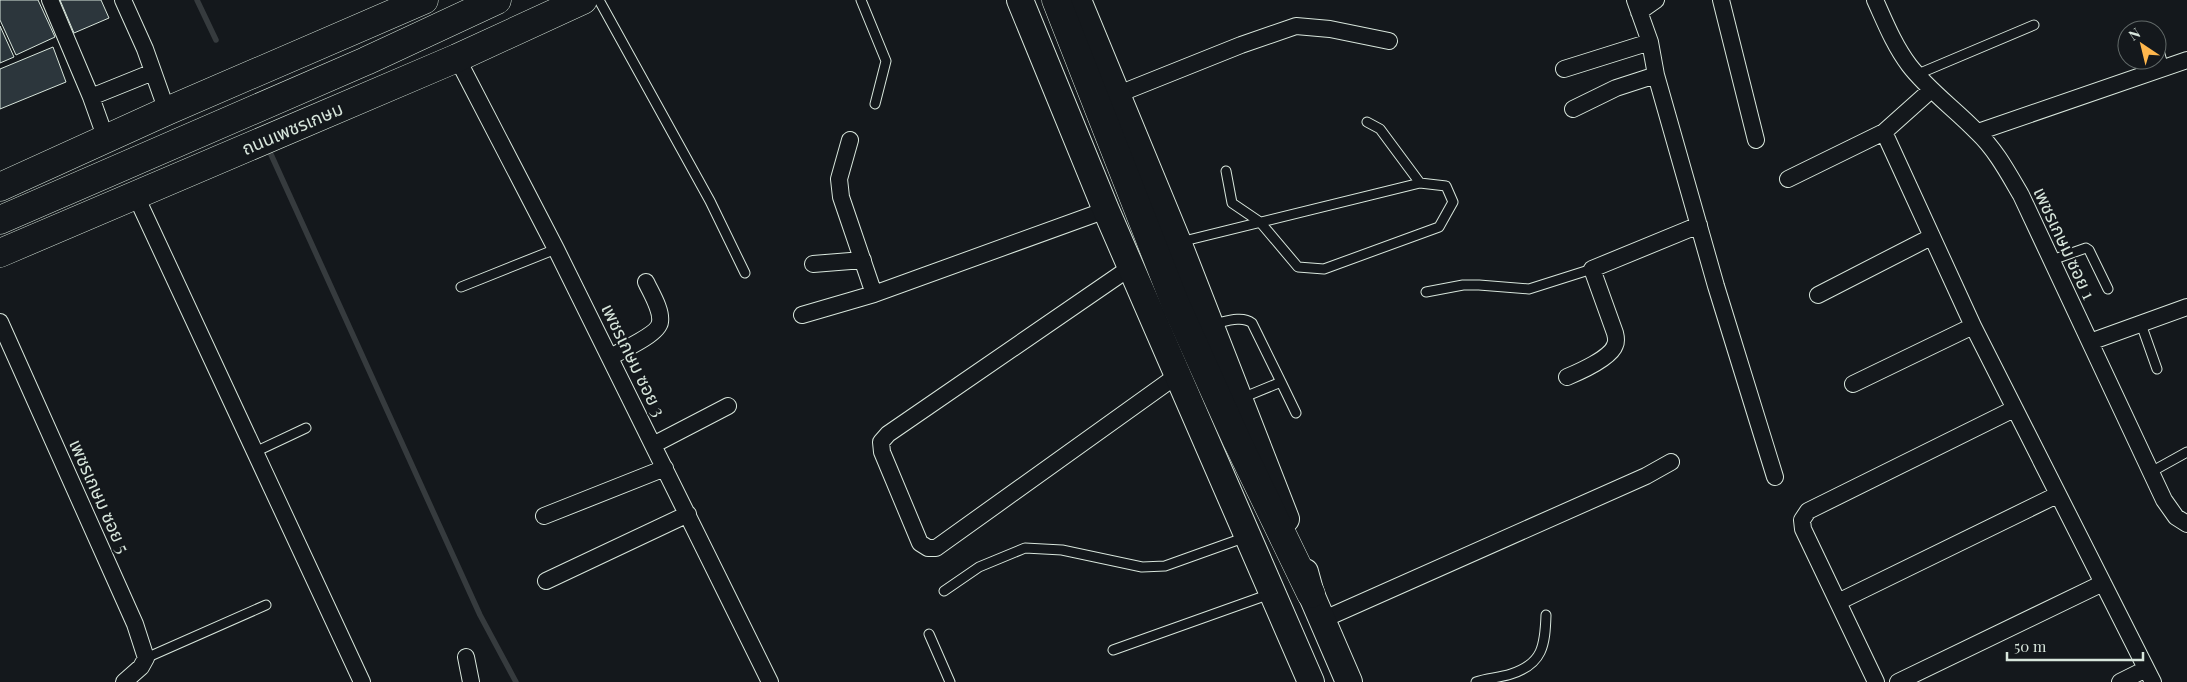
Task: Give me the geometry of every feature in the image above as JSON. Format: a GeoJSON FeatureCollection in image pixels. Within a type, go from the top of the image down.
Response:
{"type":"FeatureCollection","features":[{"type":"Feature","properties":{"kind":"highway"},"geometry":{"type":"LineString","coordinates":[[1,184],[424,0]]}},
{"type":"Feature","properties":{"kind":"highway"},"geometry":{"type":"LineString","coordinates":[[0,220],[366,61],[497,0]]}},
{"type":"Feature","properties":{"kind":"highway","name":"ถนนเพชรเกษม"},"geometry":{"type":"LineString","coordinates":[[0,253],[457,58],[583,0]]}},
{"type":"Feature","properties":{"kind":"highway"},"geometry":{"type":"LineString","coordinates":[[1056,0],[1174,303],[1237,441],[1311,594]]}},
{"type":"Feature","properties":{"kind":"main road"},"geometry":{"type":"LineString","coordinates":[[1020,0],[1106,210],[1179,374],[1311,682]]}},
{"type":"Feature","properties":{"kind":"main road"},"geometry":{"type":"LineString","coordinates":[[1078,0],[1178,242],[1295,542],[1311,594],[1349,682]]}},
{"type":"Feature","properties":{"kind":"street"},"geometry":{"type":"LineString","coordinates":[[50,0],[92,97],[106,139]]}},
{"type":"Feature","properties":{"kind":"street"},"geometry":{"type":"LineString","coordinates":[[123,0],[153,72],[167,112]]}},
{"type":"Feature","properties":{"kind":"street"},"geometry":{"type":"LineString","coordinates":[[1656,0],[1637,6],[1650,42],[1656,74],[1699,225],[1775,477]]}},
{"type":"Feature","properties":{"kind":"street"},"geometry":{"type":"LineString","coordinates":[[1721,0],[1756,140]]}},
{"type":"Feature","properties":{"kind":"street","name":"เพชรเกษม ซอย 1"},"geometry":{"type":"LineString","coordinates":[[1876,0],[1896,45],[1918,74],[1931,90],[1978,132],[1998,156],[2021,195],[2164,500],[2176,517],[2187,524]]}},
{"type":"Feature","properties":{"kind":"street"},"geometry":{"type":"LineString","coordinates":[[1116,95],[1241,45],[1296,26],[1330,29],[1389,41]]}},
{"type":"Feature","properties":{"kind":"street"},"geometry":{"type":"LineString","coordinates":[[1564,69],[1650,42]]}},
{"type":"Feature","properties":{"kind":"street","name":"เพชรเกษม ซอย 3"},"geometry":{"type":"LineString","coordinates":[[457,58],[556,249],[770,682]]}},
{"type":"Feature","properties":{"kind":"street"},"geometry":{"type":"LineString","coordinates":[[2167,67],[2187,60]]}},
{"type":"Feature","properties":{"kind":"street"},"geometry":{"type":"LineString","coordinates":[[1978,132],[2158,70]]}},
{"type":"Feature","properties":{"kind":"street"},"geometry":{"type":"LineString","coordinates":[[92,97],[153,72]]}},
{"type":"Feature","properties":{"kind":"street"},"geometry":{"type":"LineString","coordinates":[[1573,109],[1616,88],[1656,74]]}},
{"type":"Feature","properties":{"kind":"street"},"geometry":{"type":"LineString","coordinates":[[1788,179],[1884,132],[1931,90]]}},
{"type":"Feature","properties":{"kind":"street"},"geometry":{"type":"LineString","coordinates":[[1884,132],[1973,326],[2149,676],[2120,682]]}},
{"type":"Feature","properties":{"kind":"street"},"geometry":{"type":"LineString","coordinates":[[850,140],[839,179],[841,197],[874,294]]}},
{"type":"Feature","properties":{"kind":"street"},"geometry":{"type":"LineString","coordinates":[[135,194],[362,682]]}},
{"type":"Feature","properties":{"kind":"street"},"geometry":{"type":"LineString","coordinates":[[802,315],[874,294],[1106,210]]}},
{"type":"Feature","properties":{"kind":"street"},"geometry":{"type":"LineString","coordinates":[[1566,377],[1598,361],[1613,349],[1616,344],[1615,333],[1592,270],[1699,225]]}},
{"type":"Feature","properties":{"kind":"street"},"geometry":{"type":"LineString","coordinates":[[1818,295],[1931,237]]}},
{"type":"Feature","properties":{"kind":"street"},"geometry":{"type":"LineString","coordinates":[[813,264],[862,260]]}},
{"type":"Feature","properties":{"kind":"street"},"geometry":{"type":"LineString","coordinates":[[1131,267],[888,434],[881,442],[882,452],[920,543],[928,548],[936,548],[1179,374]]}},
{"type":"Feature","properties":{"kind":"street"},"geometry":{"type":"LineString","coordinates":[[610,357],[657,331],[660,323],[659,315],[646,282]]}},
{"type":"Feature","properties":{"kind":"street"},"geometry":{"type":"LineString","coordinates":[[2090,342],[2187,307]]}},
{"type":"Feature","properties":{"kind":"street","name":"เพชรเกษม ซอย 5"},"geometry":{"type":"LineString","coordinates":[[0,322],[135,624],[146,658]]}},
{"type":"Feature","properties":{"kind":"street"},"geometry":{"type":"LineString","coordinates":[[1853,384],[1973,326]]}},
{"type":"Feature","properties":{"kind":"street"},"geometry":{"type":"LineString","coordinates":[[654,445],[728,406]]}},
{"type":"Feature","properties":{"kind":"street"},"geometry":{"type":"LineString","coordinates":[[1876,682],[1802,529],[1802,520],[1808,511],[2014,409]]}},
{"type":"Feature","properties":{"kind":"street"},"geometry":{"type":"LineString","coordinates":[[1322,620],[1622,486],[1671,462]]}},
{"type":"Feature","properties":{"kind":"street"},"geometry":{"type":"LineString","coordinates":[[544,516],[665,468]]}},
{"type":"Feature","properties":{"kind":"street"},"geometry":{"type":"LineString","coordinates":[[1838,602],[2057,495]]}},
{"type":"Feature","properties":{"kind":"street"},"geometry":{"type":"LineString","coordinates":[[546,581],[688,514]]}},
{"type":"Feature","properties":{"kind":"street"},"geometry":{"type":"LineString","coordinates":[[1898,682],[2103,583]]}},
{"type":"Feature","properties":{"kind":"street"},"geometry":{"type":"LineString","coordinates":[[466,657],[471,682]]}},
{"type":"Feature","properties":{"kind":"street"},"geometry":{"type":"LineString","coordinates":[[124,682],[141,668],[146,658]]}},
{"type":"Feature","properties":{"kind":"lane"},"geometry":{"type":"LineString","coordinates":[[599,0],[710,201],[744,273]]}},
{"type":"Feature","properties":{"kind":"lane"},"geometry":{"type":"LineString","coordinates":[[861,0],[886,61],[875,104]]}},
{"type":"Feature","properties":{"kind":"lane"},"geometry":{"type":"LineString","coordinates":[[1918,74],[2034,25]]}},
{"type":"Feature","properties":{"kind":"lane"},"geometry":{"type":"LineString","coordinates":[[1367,122],[1380,129],[1420,184]]}},
{"type":"Feature","properties":{"kind":"lane"},"geometry":{"type":"LineString","coordinates":[[1178,242],[1260,222],[1420,184],[1446,186],[1453,202],[1439,227],[1324,269],[1298,267],[1260,222],[1232,203],[1226,171]]}},
{"type":"Feature","properties":{"kind":"lane"},"geometry":{"type":"LineString","coordinates":[[2052,260],[2086,248],[2089,250],[2108,290]]}},
{"type":"Feature","properties":{"kind":"lane"},"geometry":{"type":"LineString","coordinates":[[461,287],[556,249]]}},
{"type":"Feature","properties":{"kind":"lane"},"geometry":{"type":"LineString","coordinates":[[1426,292],[1479,284],[1529,289],[1592,270]]}},
{"type":"Feature","properties":{"kind":"lane"},"geometry":{"type":"LineString","coordinates":[[1210,324],[1241,319],[1252,323],[1296,413]]}},
{"type":"Feature","properties":{"kind":"lane"},"geometry":{"type":"LineString","coordinates":[[2141,324],[2157,369]]}},
{"type":"Feature","properties":{"kind":"lane"},"geometry":{"type":"LineString","coordinates":[[1240,400],[1282,382]]}},
{"type":"Feature","properties":{"kind":"lane"},"geometry":{"type":"LineString","coordinates":[[255,452],[306,428]]}},
{"type":"Feature","properties":{"kind":"lane"},"geometry":{"type":"LineString","coordinates":[[2151,472],[2187,452]]}},
{"type":"Feature","properties":{"kind":"lane"},"geometry":{"type":"LineString","coordinates":[[944,591],[979,567],[1025,548],[1062,550],[1142,567],[1150,567],[1165,566],[1248,536]]}},
{"type":"Feature","properties":{"kind":"lane"},"geometry":{"type":"LineString","coordinates":[[1113,650],[1273,594]]}},
{"type":"Feature","properties":{"kind":"lane"},"geometry":{"type":"LineString","coordinates":[[146,658],[266,605]]}},
{"type":"Feature","properties":{"kind":"lane"},"geometry":{"type":"LineString","coordinates":[[1476,682],[1511,674],[1537,660],[1543,650],[1546,615]]}},
{"type":"Feature","properties":{"kind":"lane"},"geometry":{"type":"LineString","coordinates":[[929,634],[950,682]]}},
{"type":"Feature","properties":{"kind":"building"},"geometry":{"type":"Polygon","coordinates":[[[0,0],[38,0],[55,37],[16,55],[0,20],[0,0]]]}},
{"type":"Feature","properties":{"kind":"building"},"geometry":{"type":"Polygon","coordinates":[[[60,0],[101,0],[109,18],[74,33],[60,0]]]}},
{"type":"Feature","properties":{"kind":"building"},"geometry":{"type":"Polygon","coordinates":[[[0,26],[14,57],[0,63],[0,26]]]}},
{"type":"Feature","properties":{"kind":"building"},"geometry":{"type":"Polygon","coordinates":[[[53,47],[66,82],[0,109],[0,69],[53,47]]]}},
{"type":"Feature","properties":{"kind":"waterway"},"geometry":{"type":"LineString","coordinates":[[197,0],[216,40]]}},
{"type":"Feature","properties":{"kind":"waterway"},"geometry":{"type":"LineString","coordinates":[[269,150],[480,615],[516,682]]}}]}
